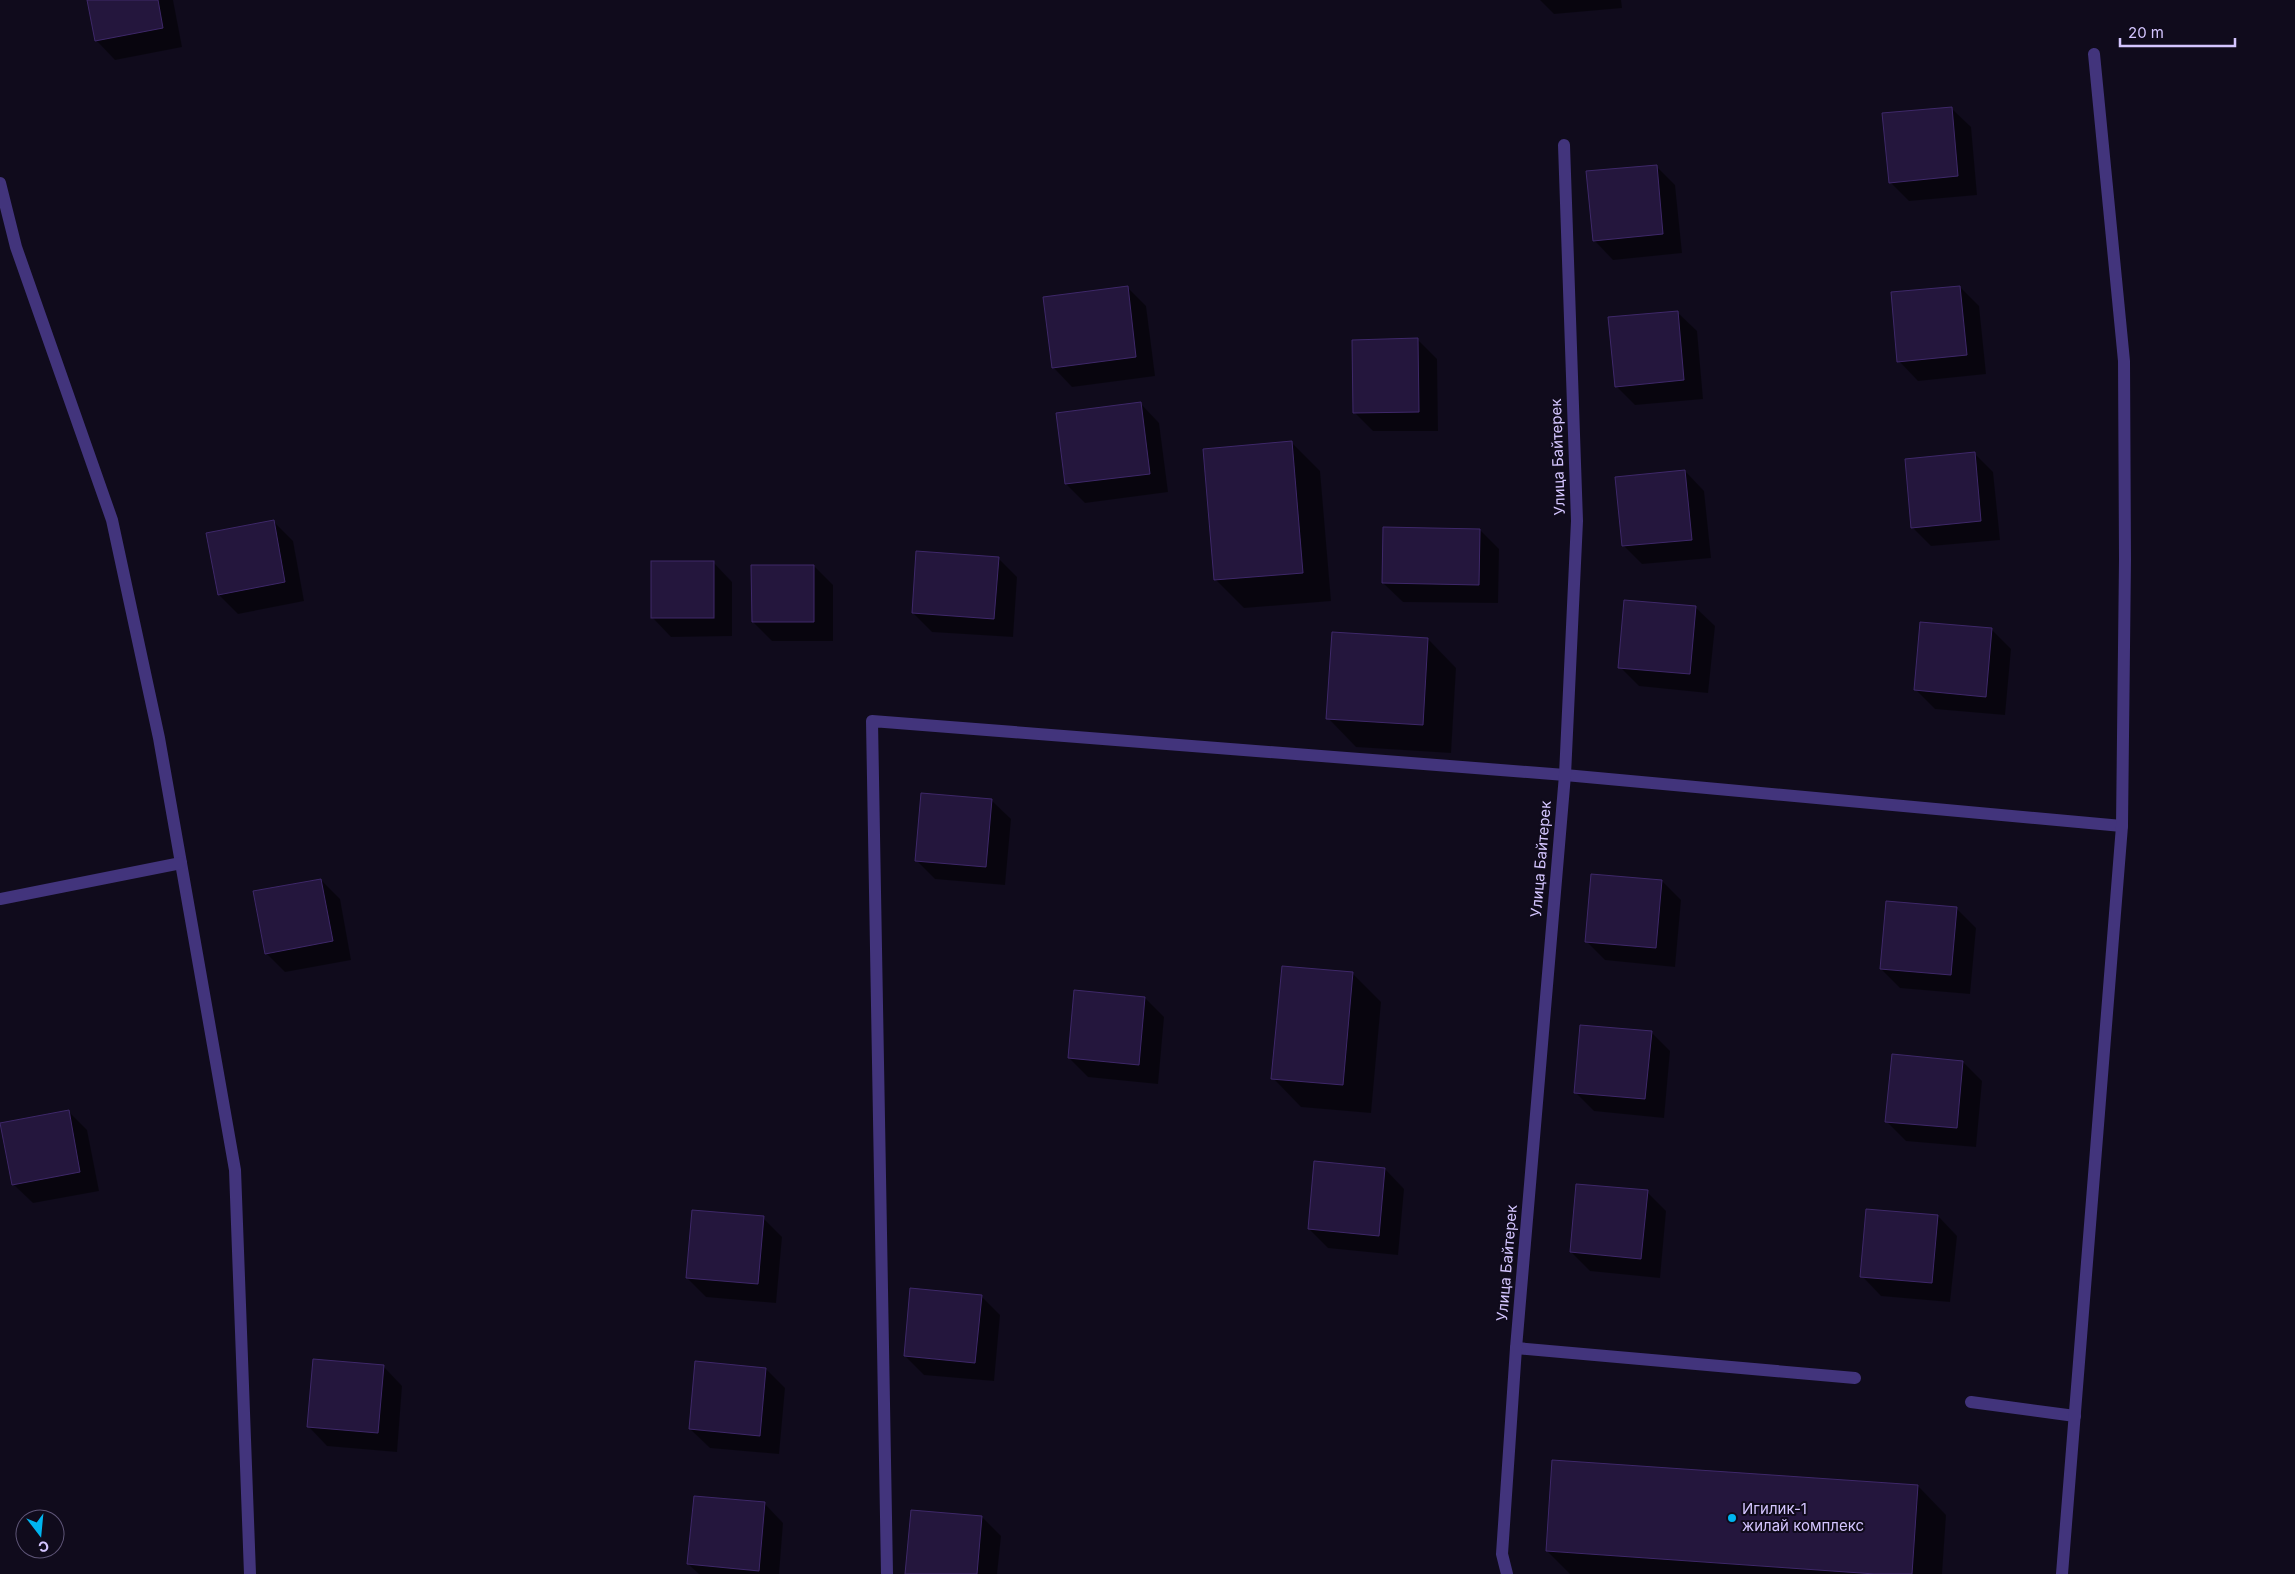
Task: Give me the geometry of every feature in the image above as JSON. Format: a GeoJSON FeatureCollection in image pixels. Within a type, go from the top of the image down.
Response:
{"type":"FeatureCollection","features":[{"type":"Feature","properties":{"kind":"street"},"geometry":{"type":"LineString","coordinates":[[2062,1574],[2122,826],[2125,559],[2124,361],[2094,54]]}},
{"type":"Feature","properties":{"kind":"street","name":"Улица Байтерек"},"geometry":{"type":"LineString","coordinates":[[1507,1574],[1502,1554],[1516,1348],[1565,775],[1577,521],[1564,145]]}},
{"type":"Feature","properties":{"kind":"street"},"geometry":{"type":"LineString","coordinates":[[0,183],[16,247],[112,520],[159,738],[236,1170],[250,1574]]}},
{"type":"Feature","properties":{"kind":"street"},"geometry":{"type":"LineString","coordinates":[[887,1574],[872,721],[1565,775],[2122,826]]}},
{"type":"Feature","properties":{"kind":"street"},"geometry":{"type":"LineString","coordinates":[[0,899],[181,863]]}},
{"type":"Feature","properties":{"kind":"street"},"geometry":{"type":"LineString","coordinates":[[1516,1348],[1855,1378]]}},
{"type":"Feature","properties":{"kind":"street"},"geometry":{"type":"LineString","coordinates":[[1971,1402],[2075,1416]]}},
{"type":"Feature","properties":{"kind":"building"},"geometry":{"type":"Polygon","coordinates":[[[87,0],[158,0],[163,28],[95,41],[87,0]]]}},
{"type":"Feature","properties":{"kind":"building"},"geometry":{"type":"Polygon","coordinates":[[[1952,107],[1958,176],[1889,183],[1882,113],[1952,107]]]}},
{"type":"Feature","properties":{"kind":"building"},"geometry":{"type":"Polygon","coordinates":[[[1657,165],[1663,234],[1593,241],[1586,171],[1657,165]]]}},
{"type":"Feature","properties":{"kind":"building"},"geometry":{"type":"Polygon","coordinates":[[[1128,286],[1136,357],[1052,368],[1043,297],[1128,286]]]}},
{"type":"Feature","properties":{"kind":"building"},"geometry":{"type":"Polygon","coordinates":[[[1960,286],[1967,355],[1897,362],[1891,292],[1960,286]]]}},
{"type":"Feature","properties":{"kind":"building"},"geometry":{"type":"Polygon","coordinates":[[[1678,311],[1684,380],[1615,387],[1608,317],[1678,311]]]}},
{"type":"Feature","properties":{"kind":"building"},"geometry":{"type":"Polygon","coordinates":[[[1418,338],[1419,412],[1353,413],[1352,340],[1418,338]]]}},
{"type":"Feature","properties":{"kind":"building"},"geometry":{"type":"Polygon","coordinates":[[[1141,402],[1150,474],[1065,484],[1056,413],[1141,402]]]}},
{"type":"Feature","properties":{"kind":"building"},"geometry":{"type":"Polygon","coordinates":[[[1292,441],[1303,573],[1214,580],[1203,449],[1292,441]]]}},
{"type":"Feature","properties":{"kind":"building"},"geometry":{"type":"Polygon","coordinates":[[[1975,452],[1981,521],[1911,528],[1905,459],[1975,452]]]}},
{"type":"Feature","properties":{"kind":"building"},"geometry":{"type":"Polygon","coordinates":[[[1685,470],[1692,540],[1622,546],[1615,477],[1685,470]]]}},
{"type":"Feature","properties":{"kind":"building"},"geometry":{"type":"Polygon","coordinates":[[[274,520],[285,582],[218,595],[206,533],[274,520]]]}},
{"type":"Feature","properties":{"kind":"building"},"geometry":{"type":"Polygon","coordinates":[[[1383,527],[1480,529],[1479,585],[1382,583],[1383,527]]]}},
{"type":"Feature","properties":{"kind":"building"},"geometry":{"type":"Polygon","coordinates":[[[916,551],[999,557],[994,619],[912,613],[916,551]]]}},
{"type":"Feature","properties":{"kind":"building"},"geometry":{"type":"Polygon","coordinates":[[[651,561],[714,561],[714,618],[651,618],[651,561]]]}},
{"type":"Feature","properties":{"kind":"building"},"geometry":{"type":"Polygon","coordinates":[[[751,565],[814,565],[814,622],[752,622],[751,565]]]}},
{"type":"Feature","properties":{"kind":"building"},"geometry":{"type":"Polygon","coordinates":[[[1624,600],[1696,606],[1690,674],[1618,668],[1624,600]]]}},
{"type":"Feature","properties":{"kind":"building"},"geometry":{"type":"Polygon","coordinates":[[[1920,622],[1992,628],[1986,697],[1914,690],[1920,622]]]}},
{"type":"Feature","properties":{"kind":"building"},"geometry":{"type":"Polygon","coordinates":[[[1332,632],[1428,638],[1423,725],[1326,719],[1332,632]]]}},
{"type":"Feature","properties":{"kind":"building"},"geometry":{"type":"Polygon","coordinates":[[[921,793],[992,799],[986,867],[915,861],[921,793]]]}},
{"type":"Feature","properties":{"kind":"building"},"geometry":{"type":"Polygon","coordinates":[[[1591,874],[1662,880],[1656,948],[1585,942],[1591,874]]]}},
{"type":"Feature","properties":{"kind":"building"},"geometry":{"type":"Polygon","coordinates":[[[321,879],[333,941],[265,954],[253,891],[321,879]]]}},
{"type":"Feature","properties":{"kind":"building"},"geometry":{"type":"Polygon","coordinates":[[[1886,901],[1957,907],[1951,975],[1880,969],[1886,901]]]}},
{"type":"Feature","properties":{"kind":"building"},"geometry":{"type":"Polygon","coordinates":[[[1282,966],[1353,972],[1343,1085],[1271,1079],[1282,966]]]}},
{"type":"Feature","properties":{"kind":"building"},"geometry":{"type":"Polygon","coordinates":[[[1074,990],[1145,997],[1139,1065],[1068,1058],[1074,990]]]}},
{"type":"Feature","properties":{"kind":"building"},"geometry":{"type":"Polygon","coordinates":[[[1580,1025],[1652,1031],[1645,1099],[1574,1093],[1580,1025]]]}},
{"type":"Feature","properties":{"kind":"building"},"geometry":{"type":"Polygon","coordinates":[[[1892,1054],[1963,1061],[1957,1128],[1885,1122],[1892,1054]]]}},
{"type":"Feature","properties":{"kind":"building"},"geometry":{"type":"Polygon","coordinates":[[[69,1110],[80,1172],[12,1185],[0,1123],[69,1110]]]}},
{"type":"Feature","properties":{"kind":"building"},"geometry":{"type":"Polygon","coordinates":[[[1314,1161],[1385,1168],[1379,1236],[1308,1229],[1314,1161]]]}},
{"type":"Feature","properties":{"kind":"building"},"geometry":{"type":"Polygon","coordinates":[[[1576,1184],[1648,1190],[1641,1259],[1570,1252],[1576,1184]]]}},
{"type":"Feature","properties":{"kind":"building"},"geometry":{"type":"Polygon","coordinates":[[[1866,1209],[1938,1215],[1932,1283],[1860,1277],[1866,1209]]]}},
{"type":"Feature","properties":{"kind":"building"},"geometry":{"type":"Polygon","coordinates":[[[692,1210],[764,1216],[758,1284],[686,1278],[692,1210]]]}},
{"type":"Feature","properties":{"kind":"building"},"geometry":{"type":"Polygon","coordinates":[[[910,1288],[982,1295],[975,1363],[904,1356],[910,1288]]]}},
{"type":"Feature","properties":{"kind":"building"},"geometry":{"type":"Polygon","coordinates":[[[313,1359],[384,1365],[378,1433],[307,1427],[313,1359]]]}},
{"type":"Feature","properties":{"kind":"building"},"geometry":{"type":"Polygon","coordinates":[[[695,1361],[766,1368],[760,1436],[689,1429],[695,1361]]]}},
{"type":"Feature","properties":{"kind":"building","name":"Игилик-1 жилай комплекс"},"geometry":{"type":"Polygon","coordinates":[[[1552,1460],[1918,1485],[1912,1574],[1875,1574],[1546,1551],[1552,1460]]]}},
{"type":"Feature","properties":{"kind":"building"},"geometry":{"type":"Polygon","coordinates":[[[694,1496],[765,1502],[759,1571],[687,1564],[694,1496]]]}},
{"type":"Feature","properties":{"kind":"building"},"geometry":{"type":"Polygon","coordinates":[[[911,1510],[982,1516],[977,1574],[905,1574],[911,1510]]]}},
{"type":"Feature","properties":{"kind":"place","name":"Игилик-1 жилай комплекс"},"geometry":{"type":"Point","coordinates":[1732,1518]}}]}
